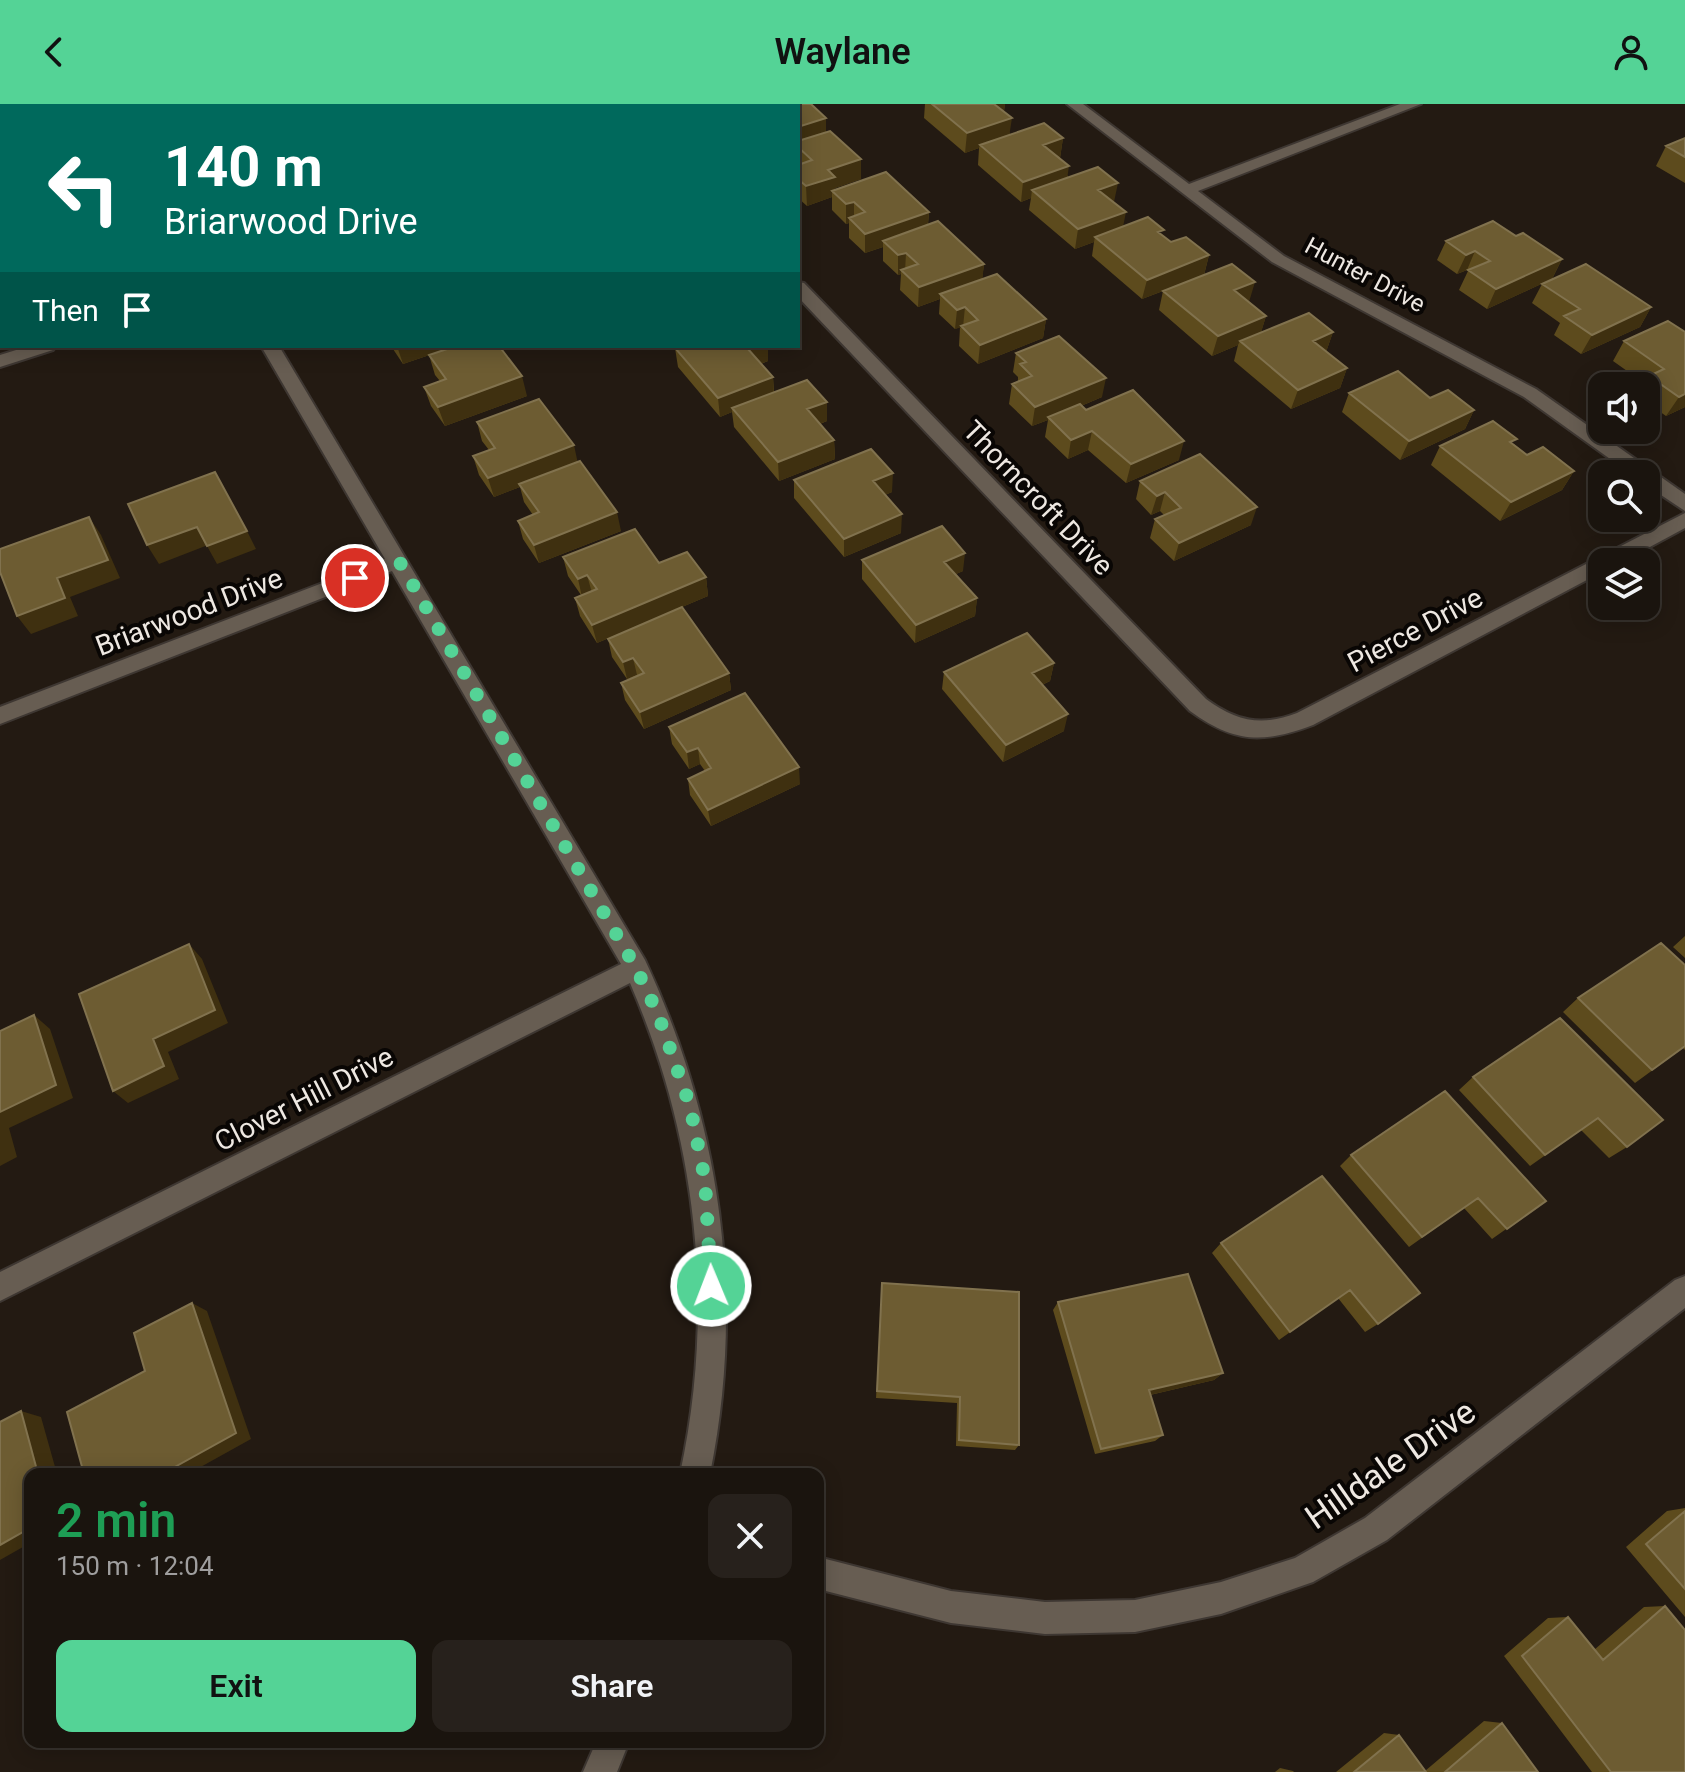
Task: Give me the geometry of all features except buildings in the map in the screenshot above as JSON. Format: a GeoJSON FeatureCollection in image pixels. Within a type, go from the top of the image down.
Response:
{"type":"FeatureCollection","features":[{"type":"Feature","properties":{"kind":"street","name":"Hunter Drive"},"geometry":{"type":"LineString","coordinates":[[1074,104],[1278,259],[1530,393],[1624,460]]}},
{"type":"Feature","properties":{"kind":"street"},"geometry":{"type":"LineString","coordinates":[[1186,190],[1414,104]]}},
{"type":"Feature","properties":{"kind":"street","name":"Thorncroft Drive"},"geometry":{"type":"LineString","coordinates":[[800,289],[1198,705],[1217,720],[1249,732]]}},
{"type":"Feature","properties":{"kind":"street"},"geometry":{"type":"LineString","coordinates":[[0,361],[41,348]]}},
{"type":"Feature","properties":{"kind":"street"},"geometry":{"type":"LineString","coordinates":[[271,348],[636,968],[672,1048],[690,1106],[705,1180],[711,1256],[711,1347],[696,1468]]}},
{"type":"Feature","properties":{"kind":"street","name":"Hunter Drive"},"geometry":{"type":"LineString","coordinates":[[1660,486],[1685,504]]}},
{"type":"Feature","properties":{"kind":"street","name":"Pierce Drive"},"geometry":{"type":"LineString","coordinates":[[1632,548],[1685,520]]}},
{"type":"Feature","properties":{"kind":"street","name":"Briarwood Drive"},"geometry":{"type":"LineString","coordinates":[[0,716],[399,561]]}},
{"type":"Feature","properties":{"kind":"street","name":"Pierce Drive"},"geometry":{"type":"LineString","coordinates":[[1249,732],[1280,729],[1305,719],[1588,571]]}},
{"type":"Feature","properties":{"kind":"street","name":"Clover Hill Drive"},"geometry":{"type":"LineString","coordinates":[[0,1287],[636,968]]}},
{"type":"Feature","properties":{"kind":"street","name":"Hilldale Drive"},"geometry":{"type":"LineString","coordinates":[[824,1575],[951,1607],[1045,1618],[1135,1616],[1221,1598],[1302,1571],[1376,1529],[1685,1290]]}},
{"type":"Feature","properties":{"kind":"street"},"geometry":{"type":"LineString","coordinates":[[600,1772],[610,1748]]}},
{"type":"Feature","properties":{"kind":"route"},"geometry":{"type":"LineString","coordinates":[[355,578],[399,561],[636,968],[672,1048],[690,1106],[705,1180],[711,1286]]}}]}
